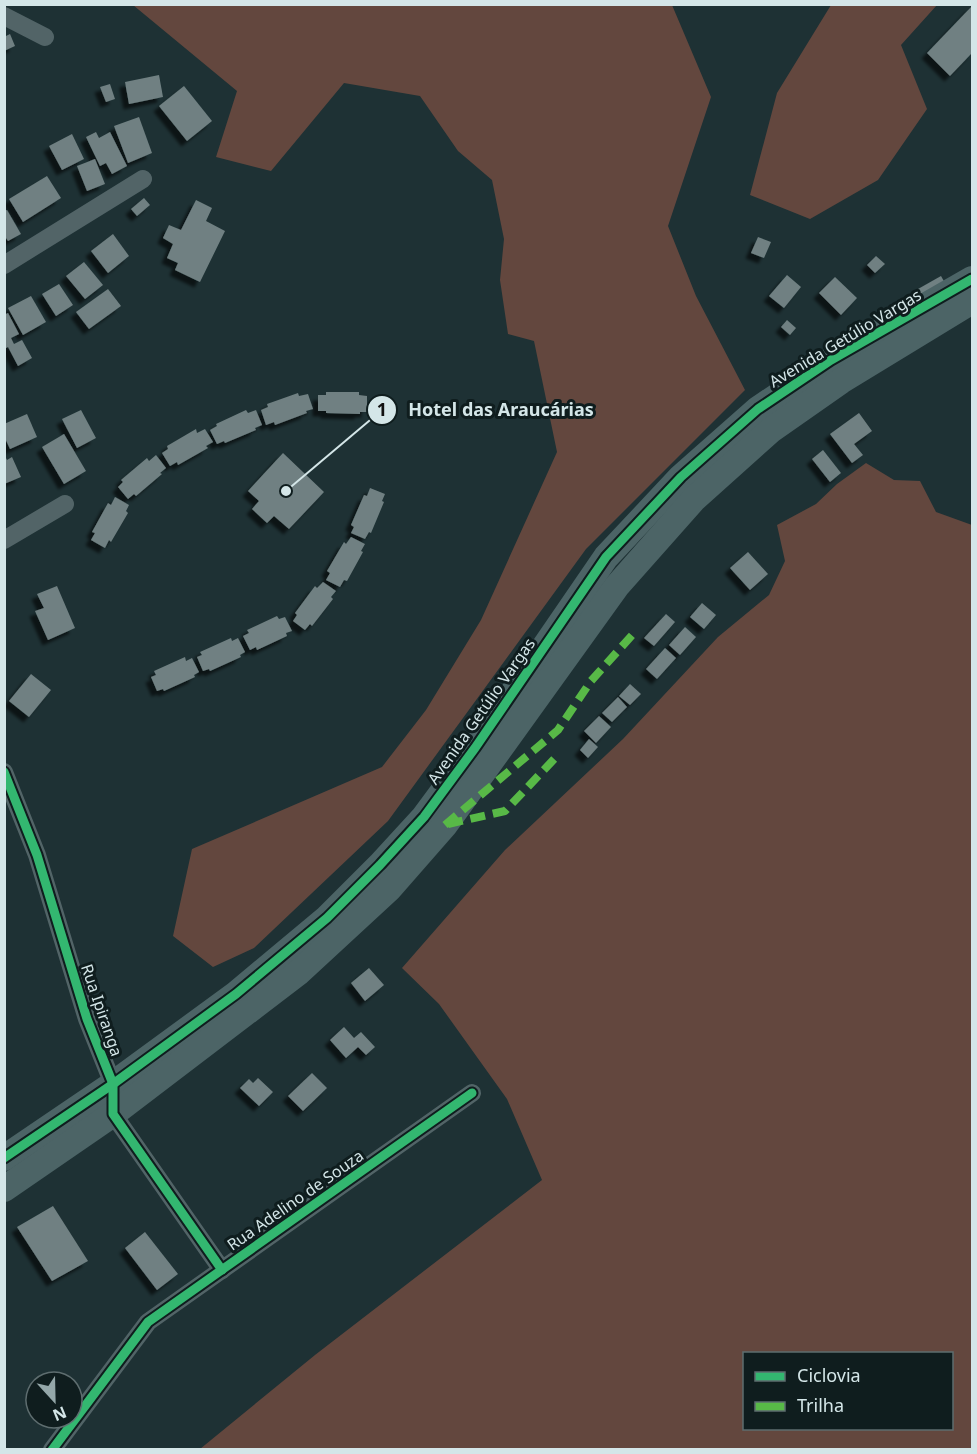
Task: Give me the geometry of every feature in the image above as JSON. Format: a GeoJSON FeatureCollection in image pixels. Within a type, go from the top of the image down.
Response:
{"type":"FeatureCollection","features":[{"type":"Feature","properties":{"kind":"main road","name":"Avenida Getúlio Vargas"},"geometry":{"type":"LineString","coordinates":[[4,1158],[112,1084],[236,994],[327,918],[380,866],[424,817],[475,748],[606,558],[681,477],[758,409],[831,360],[972,279]]}},
{"type":"Feature","properties":{"kind":"main road","name":"Avenida Getúlio Vargas"},"geometry":{"type":"LineString","coordinates":[[4,1189],[113,1114],[298,973],[389,888],[445,825],[617,586],[694,499],[771,430],[841,381],[972,301]]}},
{"type":"Feature","properties":{"kind":"street"},"geometry":{"type":"LineString","coordinates":[[4,16],[45,37]]}},
{"type":"Feature","properties":{"kind":"street"},"geometry":{"type":"LineString","coordinates":[[4,265],[143,179]]}},
{"type":"Feature","properties":{"kind":"street"},"geometry":{"type":"LineString","coordinates":[[4,540],[65,504]]}},
{"type":"Feature","properties":{"kind":"street","name":"Rua Ipiranga"},"geometry":{"type":"LineString","coordinates":[[4,772],[37,855],[87,1019],[112,1084],[113,1114]]}},
{"type":"Feature","properties":{"kind":"street","name":"Rua Adelino de Souza"},"geometry":{"type":"LineString","coordinates":[[52,1449],[148,1322],[472,1093]]}},
{"type":"Feature","properties":{"kind":"street"},"geometry":{"type":"LineString","coordinates":[[113,1114],[222,1270]]}},
{"type":"Feature","properties":{"kind":"shaded area"},"geometry":{"type":"Polygon","coordinates":[[[133,5],[672,5],[711,97],[668,226],[696,296],[745,390],[586,549],[388,821],[254,948],[213,967],[173,936],[192,849],[382,767],[426,710],[481,620],[557,452],[534,341],[508,334],[500,280],[504,239],[492,180],[458,151],[420,96],[344,83],[271,171],[216,157],[237,91],[133,5]]]}},
{"type":"Feature","properties":{"kind":"shaded area"},"geometry":{"type":"Polygon","coordinates":[[[831,5],[937,5],[901,45],[927,109],[878,180],[810,219],[750,195],[777,93],[831,5]]]}},
{"type":"Feature","properties":{"kind":"shaded area"},"geometry":{"type":"Polygon","coordinates":[[[866,463],[894,480],[920,481],[936,512],[972,525],[972,1449],[200,1449],[315,1355],[542,1180],[507,1099],[439,1004],[402,968],[505,850],[623,739],[718,637],[769,595],[785,561],[777,525],[816,504],[837,484],[866,463]]]}},
{"type":"Feature","properties":{"kind":"building"},"geometry":{"type":"Polygon","coordinates":[[[972,6],[972,53],[950,76],[927,53],[972,6]]]}},
{"type":"Feature","properties":{"kind":"building"},"geometry":{"type":"Polygon","coordinates":[[[10,34],[15,46],[4,51],[4,37],[10,34]]]}},
{"type":"Feature","properties":{"kind":"building"},"geometry":{"type":"Polygon","coordinates":[[[159,75],[163,97],[129,104],[125,82],[159,75]]]}},
{"type":"Feature","properties":{"kind":"building"},"geometry":{"type":"Polygon","coordinates":[[[110,84],[115,99],[106,102],[100,87],[110,84]]]}},
{"type":"Feature","properties":{"kind":"building"},"geometry":{"type":"Polygon","coordinates":[[[184,86],[212,121],[187,141],[159,106],[184,86]]]}},
{"type":"Feature","properties":{"kind":"building"},"geometry":{"type":"Polygon","coordinates":[[[139,117],[152,153],[128,163],[114,126],[139,117]]]}},
{"type":"Feature","properties":{"kind":"building"},"geometry":{"type":"Polygon","coordinates":[[[96,132],[99,138],[110,132],[127,166],[112,174],[106,163],[100,166],[86,137],[96,132]]]}},
{"type":"Feature","properties":{"kind":"building"},"geometry":{"type":"Polygon","coordinates":[[[72,134],[84,159],[62,170],[49,146],[72,134]]]}},
{"type":"Feature","properties":{"kind":"building"},"geometry":{"type":"Polygon","coordinates":[[[95,159],[105,184],[87,191],[77,166],[95,159]]]}},
{"type":"Feature","properties":{"kind":"building"},"geometry":{"type":"Polygon","coordinates":[[[47,176],[61,198],[23,222],[9,199],[47,176]]]}},
{"type":"Feature","properties":{"kind":"building"},"geometry":{"type":"Polygon","coordinates":[[[144,198],[150,205],[137,216],[131,209],[144,198]]]}},
{"type":"Feature","properties":{"kind":"building"},"geometry":{"type":"Polygon","coordinates":[[[196,200],[212,208],[206,221],[225,231],[200,282],[175,270],[178,263],[167,258],[173,244],[163,238],[169,225],[181,230],[196,200]]]}},
{"type":"Feature","properties":{"kind":"building"},"geometry":{"type":"Polygon","coordinates":[[[7,210],[21,234],[8,241],[4,235],[4,211],[7,210]]]}},
{"type":"Feature","properties":{"kind":"building"},"geometry":{"type":"Polygon","coordinates":[[[113,234],[129,256],[108,273],[91,251],[113,234]]]}},
{"type":"Feature","properties":{"kind":"building"},"geometry":{"type":"Polygon","coordinates":[[[758,237],[771,242],[764,258],[751,253],[758,237]]]}},
{"type":"Feature","properties":{"kind":"building"},"geometry":{"type":"Polygon","coordinates":[[[876,256],[885,264],[875,273],[867,265],[876,256]]]}},
{"type":"Feature","properties":{"kind":"building"},"geometry":{"type":"Polygon","coordinates":[[[84,262],[103,285],[85,299],[66,276],[84,262]]]}},
{"type":"Feature","properties":{"kind":"building"},"geometry":{"type":"Polygon","coordinates":[[[787,275],[801,287],[784,308],[769,296],[787,275]]]}},
{"type":"Feature","properties":{"kind":"building"},"geometry":{"type":"Polygon","coordinates":[[[941,276],[945,283],[922,297],[918,289],[941,276]]]}},
{"type":"Feature","properties":{"kind":"building"},"geometry":{"type":"Polygon","coordinates":[[[835,277],[857,298],[841,315],[819,293],[835,277]]]}},
{"type":"Feature","properties":{"kind":"building"},"geometry":{"type":"Polygon","coordinates":[[[59,284],[73,305],[56,316],[42,294],[59,284]]]}},
{"type":"Feature","properties":{"kind":"building"},"geometry":{"type":"Polygon","coordinates":[[[108,289],[121,306],[89,329],[76,312],[108,289]]]}},
{"type":"Feature","properties":{"kind":"building"},"geometry":{"type":"Polygon","coordinates":[[[31,296],[46,322],[23,335],[8,308],[31,296]]]}},
{"type":"Feature","properties":{"kind":"building"},"geometry":{"type":"Polygon","coordinates":[[[8,313],[19,334],[11,338],[14,344],[22,340],[32,358],[18,366],[8,347],[4,349],[4,315],[8,313]]]}},
{"type":"Feature","properties":{"kind":"building"},"geometry":{"type":"Polygon","coordinates":[[[787,320],[796,328],[790,335],[781,327],[787,320]]]}},
{"type":"Feature","properties":{"kind":"building"},"geometry":{"type":"Polygon","coordinates":[[[326,392],[359,392],[359,395],[367,396],[367,412],[360,412],[360,414],[318,411],[318,395],[326,395],[326,392]]]}},
{"type":"Feature","properties":{"kind":"building"},"geometry":{"type":"Polygon","coordinates":[[[298,393],[299,396],[308,394],[313,409],[275,425],[274,422],[266,425],[261,410],[268,407],[267,404],[298,393]]]}},
{"type":"Feature","properties":{"kind":"building"},"geometry":{"type":"Polygon","coordinates":[[[81,410],[96,438],[77,448],[62,419],[81,410]]]}},
{"type":"Feature","properties":{"kind":"building"},"geometry":{"type":"Polygon","coordinates":[[[246,410],[248,413],[256,410],[262,425],[255,428],[256,430],[217,444],[210,430],[217,426],[216,424],[246,410]]]}},
{"type":"Feature","properties":{"kind":"building"},"geometry":{"type":"Polygon","coordinates":[[[859,413],[872,431],[854,444],[863,455],[852,463],[830,434],[859,413]]]}},
{"type":"Feature","properties":{"kind":"building"},"geometry":{"type":"Polygon","coordinates":[[[27,414],[37,437],[10,449],[4,436],[4,424],[27,414]]]}},
{"type":"Feature","properties":{"kind":"building"},"geometry":{"type":"Polygon","coordinates":[[[196,429],[197,433],[205,429],[213,442],[206,446],[208,448],[178,465],[177,462],[170,466],[162,453],[168,449],[167,446],[196,429]]]}},
{"type":"Feature","properties":{"kind":"building"},"geometry":{"type":"Polygon","coordinates":[[[64,434],[86,471],[64,484],[42,447],[64,434]]]}},
{"type":"Feature","properties":{"kind":"building"},"geometry":{"type":"Polygon","coordinates":[[[823,450],[841,473],[830,482],[812,459],[823,450]]]}},
{"type":"Feature","properties":{"kind":"building"},"geometry":{"type":"Polygon","coordinates":[[[283,453],[324,492],[289,529],[274,516],[267,523],[252,509],[259,501],[248,491],[283,453]]]}},
{"type":"Feature","properties":{"kind":"building"},"geometry":{"type":"Polygon","coordinates":[[[4,454],[7,460],[12,457],[21,477],[4,484],[4,454]]]}},
{"type":"Feature","properties":{"kind":"building"},"geometry":{"type":"Polygon","coordinates":[[[156,455],[166,468],[136,496],[134,494],[128,499],[118,487],[123,482],[121,480],[147,458],[149,461],[156,455]]]}},
{"type":"Feature","properties":{"kind":"building"},"geometry":{"type":"Polygon","coordinates":[[[370,488],[385,494],[371,533],[369,532],[365,539],[351,533],[354,527],[351,525],[364,495],[367,496],[370,488]]]}},
{"type":"Feature","properties":{"kind":"building"},"geometry":{"type":"Polygon","coordinates":[[[115,497],[129,505],[126,511],[128,513],[105,548],[91,540],[95,533],[92,532],[108,503],[111,505],[115,497]]]}},
{"type":"Feature","properties":{"kind":"building"},"geometry":{"type":"Polygon","coordinates":[[[351,537],[365,544],[347,581],[344,580],[340,587],[326,580],[330,573],[327,571],[344,542],[346,544],[351,537]]]}},
{"type":"Feature","properties":{"kind":"building"},"geometry":{"type":"Polygon","coordinates":[[[748,552],[768,574],[750,590],[730,568],[748,552]]]}},
{"type":"Feature","properties":{"kind":"building"},"geometry":{"type":"Polygon","coordinates":[[[323,582],[336,591],[331,597],[333,599],[312,626],[310,624],[305,630],[293,621],[297,615],[295,613],[315,586],[317,588],[323,582]]]}},
{"type":"Feature","properties":{"kind":"building"},"geometry":{"type":"Polygon","coordinates":[[[57,586],[75,628],[48,640],[35,611],[44,608],[37,594],[57,586]]]}},
{"type":"Feature","properties":{"kind":"building"},"geometry":{"type":"Polygon","coordinates":[[[702,603],[716,615],[704,629],[690,617],[702,603]]]}},
{"type":"Feature","properties":{"kind":"building"},"geometry":{"type":"Polygon","coordinates":[[[666,614],[675,622],[654,646],[644,638],[666,614]]]}},
{"type":"Feature","properties":{"kind":"building"},"geometry":{"type":"Polygon","coordinates":[[[277,616],[279,619],[285,617],[292,631],[286,633],[287,636],[257,650],[256,647],[250,650],[243,636],[249,633],[247,630],[277,616]]]}},
{"type":"Feature","properties":{"kind":"building"},"geometry":{"type":"Polygon","coordinates":[[[685,627],[696,637],[680,655],[669,645],[685,627]]]}},
{"type":"Feature","properties":{"kind":"building"},"geometry":{"type":"Polygon","coordinates":[[[231,638],[232,641],[238,638],[245,652],[240,655],[241,657],[210,671],[209,669],[203,671],[197,657],[202,655],[200,652],[231,638]]]}},
{"type":"Feature","properties":{"kind":"building"},"geometry":{"type":"Polygon","coordinates":[[[665,648],[676,658],[657,679],[646,669],[665,648]]]}},
{"type":"Feature","properties":{"kind":"building"},"geometry":{"type":"Polygon","coordinates":[[[185,657],[186,661],[192,658],[199,672],[194,675],[195,677],[164,691],[163,689],[157,691],[151,677],[156,675],[154,671],[185,657]]]}},
{"type":"Feature","properties":{"kind":"building"},"geometry":{"type":"Polygon","coordinates":[[[31,674],[51,690],[29,717],[9,701],[31,674]]]}},
{"type":"Feature","properties":{"kind":"building"},"geometry":{"type":"Polygon","coordinates":[[[630,684],[641,694],[630,705],[619,696],[630,684]]]}},
{"type":"Feature","properties":{"kind":"building"},"geometry":{"type":"Polygon","coordinates":[[[618,697],[627,707],[612,722],[602,713],[618,697]]]}},
{"type":"Feature","properties":{"kind":"building"},"geometry":{"type":"Polygon","coordinates":[[[599,716],[611,727],[596,743],[584,731],[599,716]]]}},
{"type":"Feature","properties":{"kind":"building"},"geometry":{"type":"Polygon","coordinates":[[[589,739],[598,747],[588,758],[580,750],[589,739]]]}},
{"type":"Feature","properties":{"kind":"building"},"geometry":{"type":"Polygon","coordinates":[[[369,968],[384,985],[365,1001],[351,983],[369,968]]]}},
{"type":"Feature","properties":{"kind":"building"},"geometry":{"type":"Polygon","coordinates":[[[344,1027],[354,1038],[361,1032],[375,1047],[366,1055],[358,1047],[346,1058],[330,1040],[344,1027]]]}},
{"type":"Feature","properties":{"kind":"building"},"geometry":{"type":"Polygon","coordinates":[[[312,1073],[327,1088],[303,1111],[288,1096],[312,1073]]]}},
{"type":"Feature","properties":{"kind":"building"},"geometry":{"type":"Polygon","coordinates":[[[258,1078],[273,1092],[259,1106],[240,1088],[249,1079],[253,1083],[258,1078]]]}},
{"type":"Feature","properties":{"kind":"building"},"geometry":{"type":"Polygon","coordinates":[[[53,1206],[88,1261],[52,1281],[17,1227],[53,1206]]]}},
{"type":"Feature","properties":{"kind":"building"},"geometry":{"type":"Polygon","coordinates":[[[145,1232],[178,1274],[157,1290],[125,1248],[145,1232]]]}},
{"type":"Feature","properties":{"kind":"marked path"},"geometry":{"type":"LineString","coordinates":[[445,825],[558,730],[591,681],[634,633]]}},
{"type":"Feature","properties":{"kind":"marked path"},"geometry":{"type":"LineString","coordinates":[[448,824],[505,811],[558,755]]}},
{"type":"Feature","properties":{"kind":"cycle path"},"geometry":{"type":"LineString","coordinates":[[4,1158],[113,1084],[236,994],[327,918],[380,865],[424,817],[475,748],[606,557],[681,477],[758,409],[831,360],[972,279]]}},
{"type":"Feature","properties":{"kind":"cycle path"},"geometry":{"type":"LineString","coordinates":[[4,772],[37,855],[87,1019],[113,1084],[113,1114],[222,1270]]}},
{"type":"Feature","properties":{"kind":"cycle path"},"geometry":{"type":"LineString","coordinates":[[52,1450],[148,1322],[472,1093]]}},
{"type":"Feature","properties":{"kind":"place","name":"Hotel das Araucárias"},"geometry":{"type":"Point","coordinates":[286,491]}}]}
